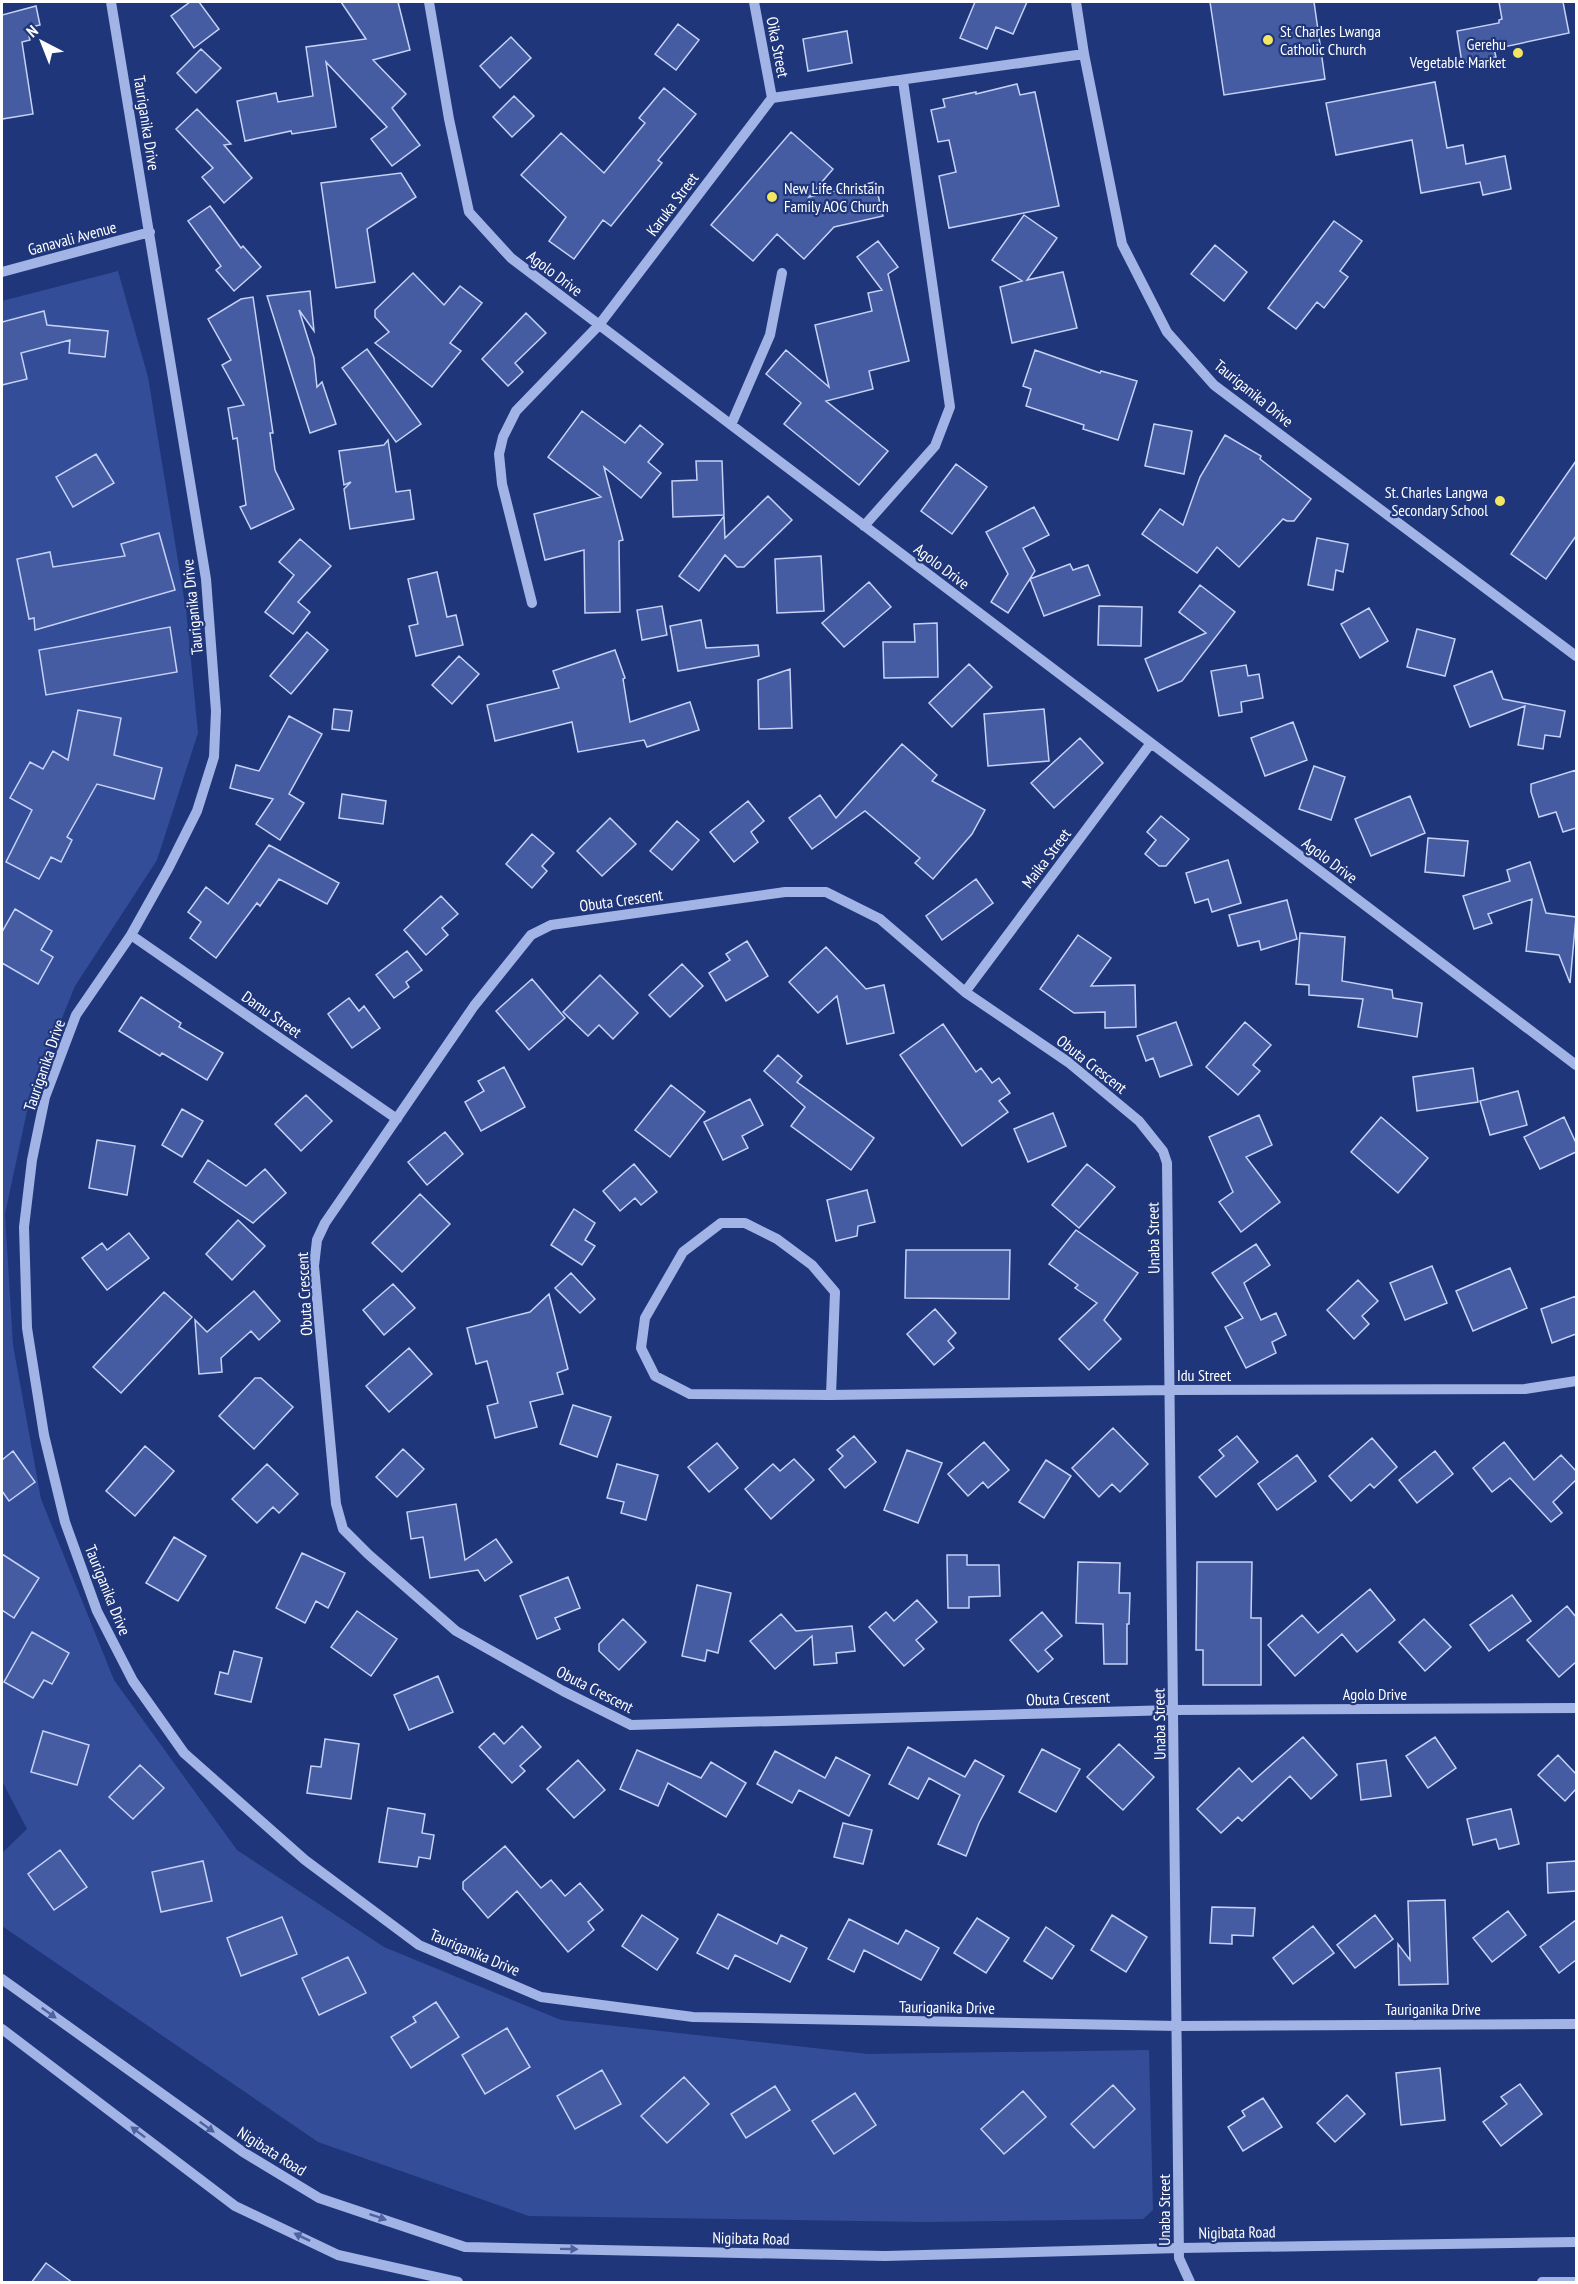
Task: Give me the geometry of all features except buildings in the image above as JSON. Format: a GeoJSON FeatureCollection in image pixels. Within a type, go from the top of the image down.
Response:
{"type":"FeatureCollection","features":[{"type":"Feature","properties":{"kind":"street","name":"Tauriganika Drive"},"geometry":{"type":"LineString","coordinates":[[111,2],[206,579],[216,711],[214,757],[197,811],[169,867],[130,935],[76,1016],[45,1097],[32,1161],[24,1227],[27,1328],[44,1435],[65,1522],[98,1611],[133,1681],[184,1753],[305,1860],[419,1945],[541,1997],[693,2017],[1178,2026],[1576,2024]]}},
{"type":"Feature","properties":{"kind":"street","name":"Agolo Drive"},"geometry":{"type":"LineString","coordinates":[[429,2],[448,119],[470,212],[511,258],[1576,1065]]}},
{"type":"Feature","properties":{"kind":"street","name":"Oika Street"},"geometry":{"type":"LineString","coordinates":[[754,2],[772,98]]}},
{"type":"Feature","properties":{"kind":"street","name":"Tauriganika Drive"},"geometry":{"type":"LineString","coordinates":[[1076,2],[1084,54],[1122,244],[1167,332],[1214,385],[1576,656]]}},
{"type":"Feature","properties":{"kind":"street"},"geometry":{"type":"LineString","coordinates":[[772,98],[1084,54]]}},
{"type":"Feature","properties":{"kind":"street"},"geometry":{"type":"LineString","coordinates":[[864,526],[935,446],[950,407],[903,81]]}},
{"type":"Feature","properties":{"kind":"street","name":"Karuka Street"},"geometry":{"type":"LineString","coordinates":[[532,603],[502,484],[499,454],[503,437],[516,411],[599,325],[772,98]]}},
{"type":"Feature","properties":{"kind":"street","name":"Ganavali Avenue"},"geometry":{"type":"LineString","coordinates":[[2,272],[150,232]]}},
{"type":"Feature","properties":{"kind":"street"},"geometry":{"type":"LineString","coordinates":[[731,425],[770,335],[782,273]]}},
{"type":"Feature","properties":{"kind":"street","name":"Maika Street"},"geometry":{"type":"LineString","coordinates":[[965,992],[1151,742]]}},
{"type":"Feature","properties":{"kind":"street","name":"Obuta Crescent"},"geometry":{"type":"LineString","coordinates":[[1167,1163],[1163,1151],[1139,1121],[1068,1062],[965,992],[880,919],[826,892],[785,892],[551,925],[531,935],[474,1006],[325,1223],[317,1240],[314,1266],[336,1504],[343,1529],[368,1554],[456,1631],[562,1691],[631,1725],[1174,1710]]}},
{"type":"Feature","properties":{"kind":"street","name":"Damu Street"},"geometry":{"type":"LineString","coordinates":[[130,935],[397,1119]]}},
{"type":"Feature","properties":{"kind":"street","name":"Unaba Street"},"geometry":{"type":"LineString","coordinates":[[1167,1163],[1179,2258],[1190,2283]]}},
{"type":"Feature","properties":{"kind":"street"},"geometry":{"type":"LineString","coordinates":[[721,1223],[745,1223],[777,1239],[812,1265],[835,1292],[831,1395],[690,1394],[655,1376],[641,1348],[645,1318],[683,1252],[721,1223]]}},
{"type":"Feature","properties":{"kind":"street","name":"Idu Street"},"geometry":{"type":"LineString","coordinates":[[831,1395],[1170,1390],[1525,1389],[1576,1381]]}},
{"type":"Feature","properties":{"kind":"street","name":"Agolo Drive"},"geometry":{"type":"LineString","coordinates":[[1174,1710],[1576,1708]]}},
{"type":"Feature","properties":{"kind":"street","name":"Nigibata Road"},"geometry":{"type":"LineString","coordinates":[[2,1979],[243,2152],[319,2198],[465,2247],[885,2256],[1180,2248],[1576,2242]]}},
{"type":"Feature","properties":{"kind":"street"},"geometry":{"type":"LineString","coordinates":[[2,2029],[235,2206],[338,2254],[453,2282]]}},
{"type":"Feature","properties":{"kind":"street"},"geometry":{"type":"LineString","coordinates":[[1542,2283],[1576,2282]]}},
{"type":"Feature","properties":{"kind":"shaded area"},"geometry":{"type":"Polygon","coordinates":[[[118,271],[148,377],[186,610],[198,733],[157,860],[75,986],[30,1097],[5,1214],[13,1345],[41,1499],[114,1680],[237,1850],[384,1947],[561,2020],[868,2054],[1149,2050],[1153,2210],[1143,2219],[925,2222],[529,2216],[318,2142],[2,1926],[2,1853],[27,1829],[2,1781],[2,301],[118,271]]]}},
{"type":"Feature","properties":{"kind":"place","name":"St Charles Lwanga Catholic Church"},"geometry":{"type":"Point","coordinates":[1268,40]}},
{"type":"Feature","properties":{"kind":"place","name":"Gerehu Vegetable Market"},"geometry":{"type":"Point","coordinates":[1518,53]}},
{"type":"Feature","properties":{"kind":"place","name":"New Life Christain Family AOG Church"},"geometry":{"type":"Point","coordinates":[772,197]}},
{"type":"Feature","properties":{"kind":"place","name":"St. Charles Langwa Secondary School"},"geometry":{"type":"Point","coordinates":[1500,501]}}]}
